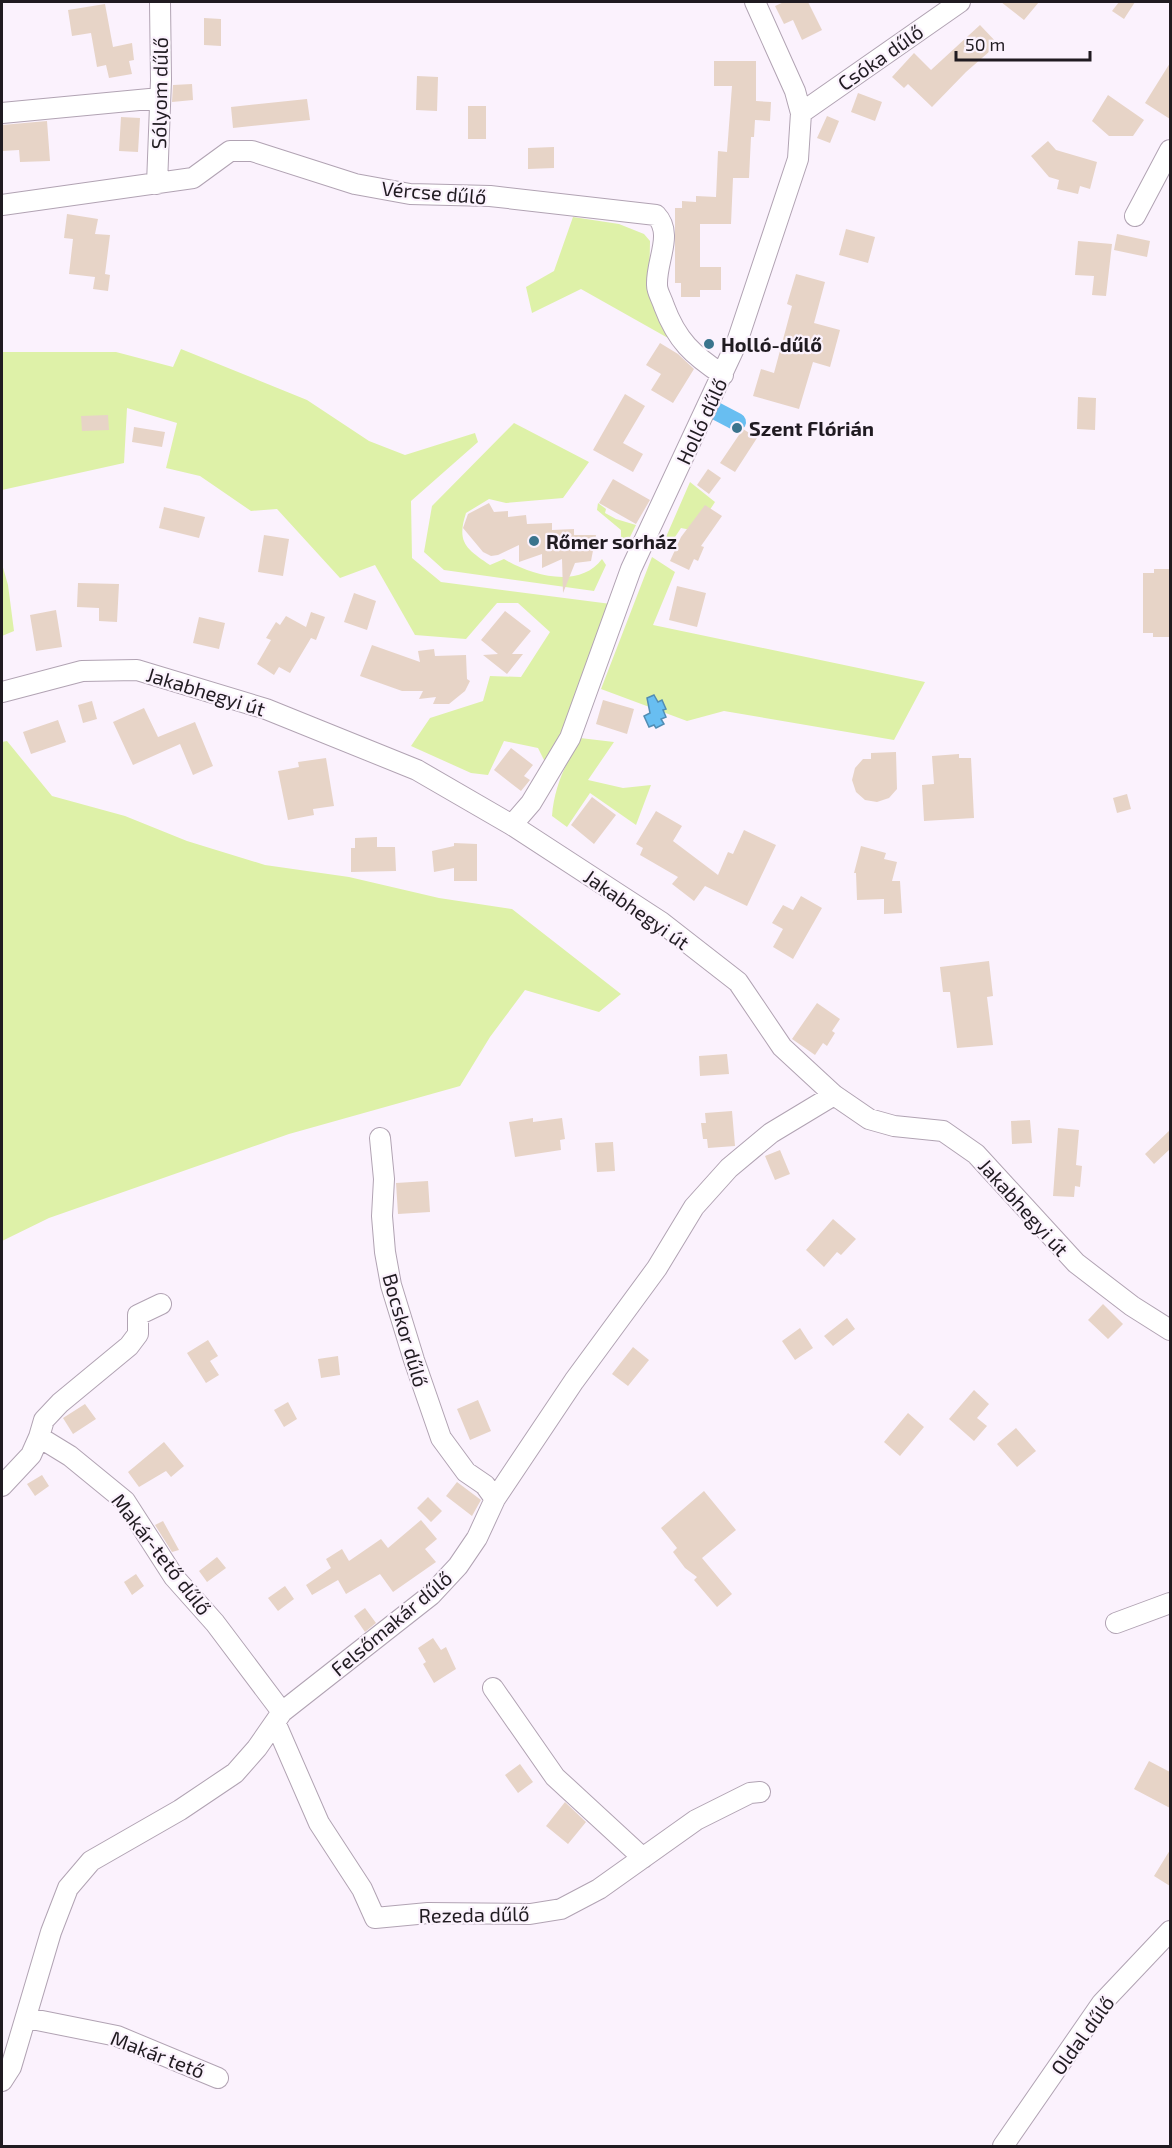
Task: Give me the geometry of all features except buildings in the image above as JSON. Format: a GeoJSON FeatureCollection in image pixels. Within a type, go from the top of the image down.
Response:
{"type":"FeatureCollection","features":[{"type":"Feature","properties":{"kind":"street","name":"Sólyom dűlő"},"geometry":{"type":"LineString","coordinates":[[157,184],[160,2]]}},
{"type":"Feature","properties":{"kind":"street","name":"Holló dűlő"},"geometry":{"type":"LineString","coordinates":[[512,825],[531,803],[570,738],[629,576],[737,342],[798,159],[801,113],[795,91],[755,2]]}},
{"type":"Feature","properties":{"kind":"street","name":"Csóka dűlő"},"geometry":{"type":"LineString","coordinates":[[801,113],[960,2]]}},
{"type":"Feature","properties":{"kind":"street"},"geometry":{"type":"LineString","coordinates":[[2,113],[160,98]]}},
{"type":"Feature","properties":{"kind":"street"},"geometry":{"type":"LineString","coordinates":[[1135,216],[1170,150]]}},
{"type":"Feature","properties":{"kind":"street","name":"Vércse dűlő"},"geometry":{"type":"LineString","coordinates":[[2,205],[194,178],[230,151],[252,151],[355,183],[410,194],[490,196],[656,215],[663,223],[666,234],[657,266],[657,287],[672,328],[684,345],[723,375]]}},
{"type":"Feature","properties":{"kind":"street","name":"Jakabhegyi út"},"geometry":{"type":"LineString","coordinates":[[2,692],[81,671],[137,670],[266,709],[375,751],[417,770],[512,825],[661,922],[738,982],[782,1047],[807,1067],[834,1095],[869,1119],[894,1126],[943,1131],[976,1154],[1076,1263],[1132,1306],[1170,1330]]}},
{"type":"Feature","properties":{"kind":"street","name":"Felsőmakár dűlő"},"geometry":{"type":"LineString","coordinates":[[2,2081],[11,2067],[59,1910],[68,1888],[83,1870],[91,1861],[180,1810],[235,1773],[257,1748],[279,1717],[430,1595],[458,1566],[477,1538],[495,1499],[574,1382],[657,1268],[694,1207],[729,1168],[771,1133],[834,1095]]}},
{"type":"Feature","properties":{"kind":"street","name":"Bocskor dűlő"},"geometry":{"type":"LineString","coordinates":[[380,1138],[384,1179],[382,1216],[385,1252],[391,1285],[414,1360],[441,1438],[466,1472],[485,1485],[495,1499]]}},
{"type":"Feature","properties":{"kind":"street"},"geometry":{"type":"LineString","coordinates":[[2,1486],[31,1455],[44,1420],[60,1403],[129,1347],[138,1334],[138,1315],[161,1304]]}},
{"type":"Feature","properties":{"kind":"street","name":"Makár-tető dűlő"},"geometry":{"type":"LineString","coordinates":[[39,1437],[70,1455],[125,1501],[174,1577],[215,1623],[279,1717]]}},
{"type":"Feature","properties":{"kind":"street"},"geometry":{"type":"LineString","coordinates":[[1116,1623],[1170,1603]]}},
{"type":"Feature","properties":{"kind":"street"},"geometry":{"type":"LineString","coordinates":[[493,1688],[555,1777],[643,1858]]}},
{"type":"Feature","properties":{"kind":"street","name":"Rezeda dűlő"},"geometry":{"type":"LineString","coordinates":[[279,1717],[319,1822],[363,1889],[375,1918],[428,1913],[531,1914],[561,1909],[599,1889],[696,1820],[750,1793],[760,1792]]}},
{"type":"Feature","properties":{"kind":"street","name":"Oldal dűlő"},"geometry":{"type":"LineString","coordinates":[[1003,2146],[1102,2003],[1170,1931]]}},
{"type":"Feature","properties":{"kind":"street","name":"Makár tető"},"geometry":{"type":"LineString","coordinates":[[27,2018],[117,2036],[218,2078]]}},
{"type":"Feature","properties":{"kind":"green space"},"geometry":{"type":"Polygon","coordinates":[[[573,217],[619,224],[644,234],[650,241],[649,295],[668,338],[581,289],[532,313],[526,287],[554,271],[573,217]]]}},
{"type":"Feature","properties":{"kind":"green space"},"geometry":{"type":"Polygon","coordinates":[[[181,349],[307,400],[369,441],[405,455],[475,433],[478,442],[411,501],[412,558],[441,582],[611,604],[611,616],[548,768],[538,748],[504,741],[488,775],[471,773],[411,746],[430,718],[483,701],[490,676],[521,677],[550,632],[518,603],[497,603],[466,639],[415,635],[375,565],[340,578],[277,509],[251,511],[200,476],[166,468],[177,423],[127,408],[124,463],[2,490],[2,352],[116,352],[173,367],[181,349]]]}},
{"type":"Feature","properties":{"kind":"green space"},"geometry":{"type":"Polygon","coordinates":[[[514,423],[589,462],[563,498],[506,503],[489,499],[466,513],[463,538],[475,554],[490,565],[504,559],[528,570],[555,577],[581,574],[593,568],[602,559],[606,565],[594,591],[444,570],[424,552],[432,506],[514,423]]]}},
{"type":"Feature","properties":{"kind":"green space"},"geometry":{"type":"Polygon","coordinates":[[[690,482],[715,502],[696,531],[681,528],[673,540],[666,537],[690,482]]]}},
{"type":"Feature","properties":{"kind":"green space"},"geometry":{"type":"Polygon","coordinates":[[[598,503],[606,509],[605,513],[636,525],[625,547],[621,543],[621,530],[597,510],[598,503]]]}},
{"type":"Feature","properties":{"kind":"green space"},"geometry":{"type":"Polygon","coordinates":[[[652,557],[675,572],[653,625],[925,682],[894,740],[724,711],[687,721],[601,689],[652,557]]]}},
{"type":"Feature","properties":{"kind":"green space"},"geometry":{"type":"Polygon","coordinates":[[[2,564],[8,585],[14,631],[2,636],[2,564]]]}},
{"type":"Feature","properties":{"kind":"green space"},"geometry":{"type":"Polygon","coordinates":[[[580,738],[614,742],[588,780],[623,788],[651,785],[636,825],[590,793],[567,827],[552,816],[555,795],[580,738]]]}},
{"type":"Feature","properties":{"kind":"green space"},"geometry":{"type":"Polygon","coordinates":[[[7,741],[52,796],[125,816],[187,841],[265,865],[349,877],[439,898],[512,909],[621,994],[599,1012],[525,990],[490,1037],[460,1086],[289,1134],[49,1218],[2,1241],[2,742],[7,741]]]}},
{"type":"Feature","properties":{"kind":"water"},"geometry":{"type":"Polygon","coordinates":[[[654,695],[658,702],[662,700],[666,709],[663,710],[666,717],[661,719],[664,724],[656,728],[654,725],[649,727],[644,716],[650,713],[647,698],[654,695]]]}},
{"type":"Feature","properties":{"kind":"waterway"},"geometry":{"type":"LineString","coordinates":[[716,411],[737,422]]}},
{"type":"Feature","properties":{"kind":"place","name":"Holló-dűlő"},"geometry":{"type":"Point","coordinates":[709,344]}},
{"type":"Feature","properties":{"kind":"place","name":"Szent Flórián"},"geometry":{"type":"Point","coordinates":[737,428]}},
{"type":"Feature","properties":{"kind":"place","name":"Rőmer sorház"},"geometry":{"type":"Point","coordinates":[534,541]}}]}
